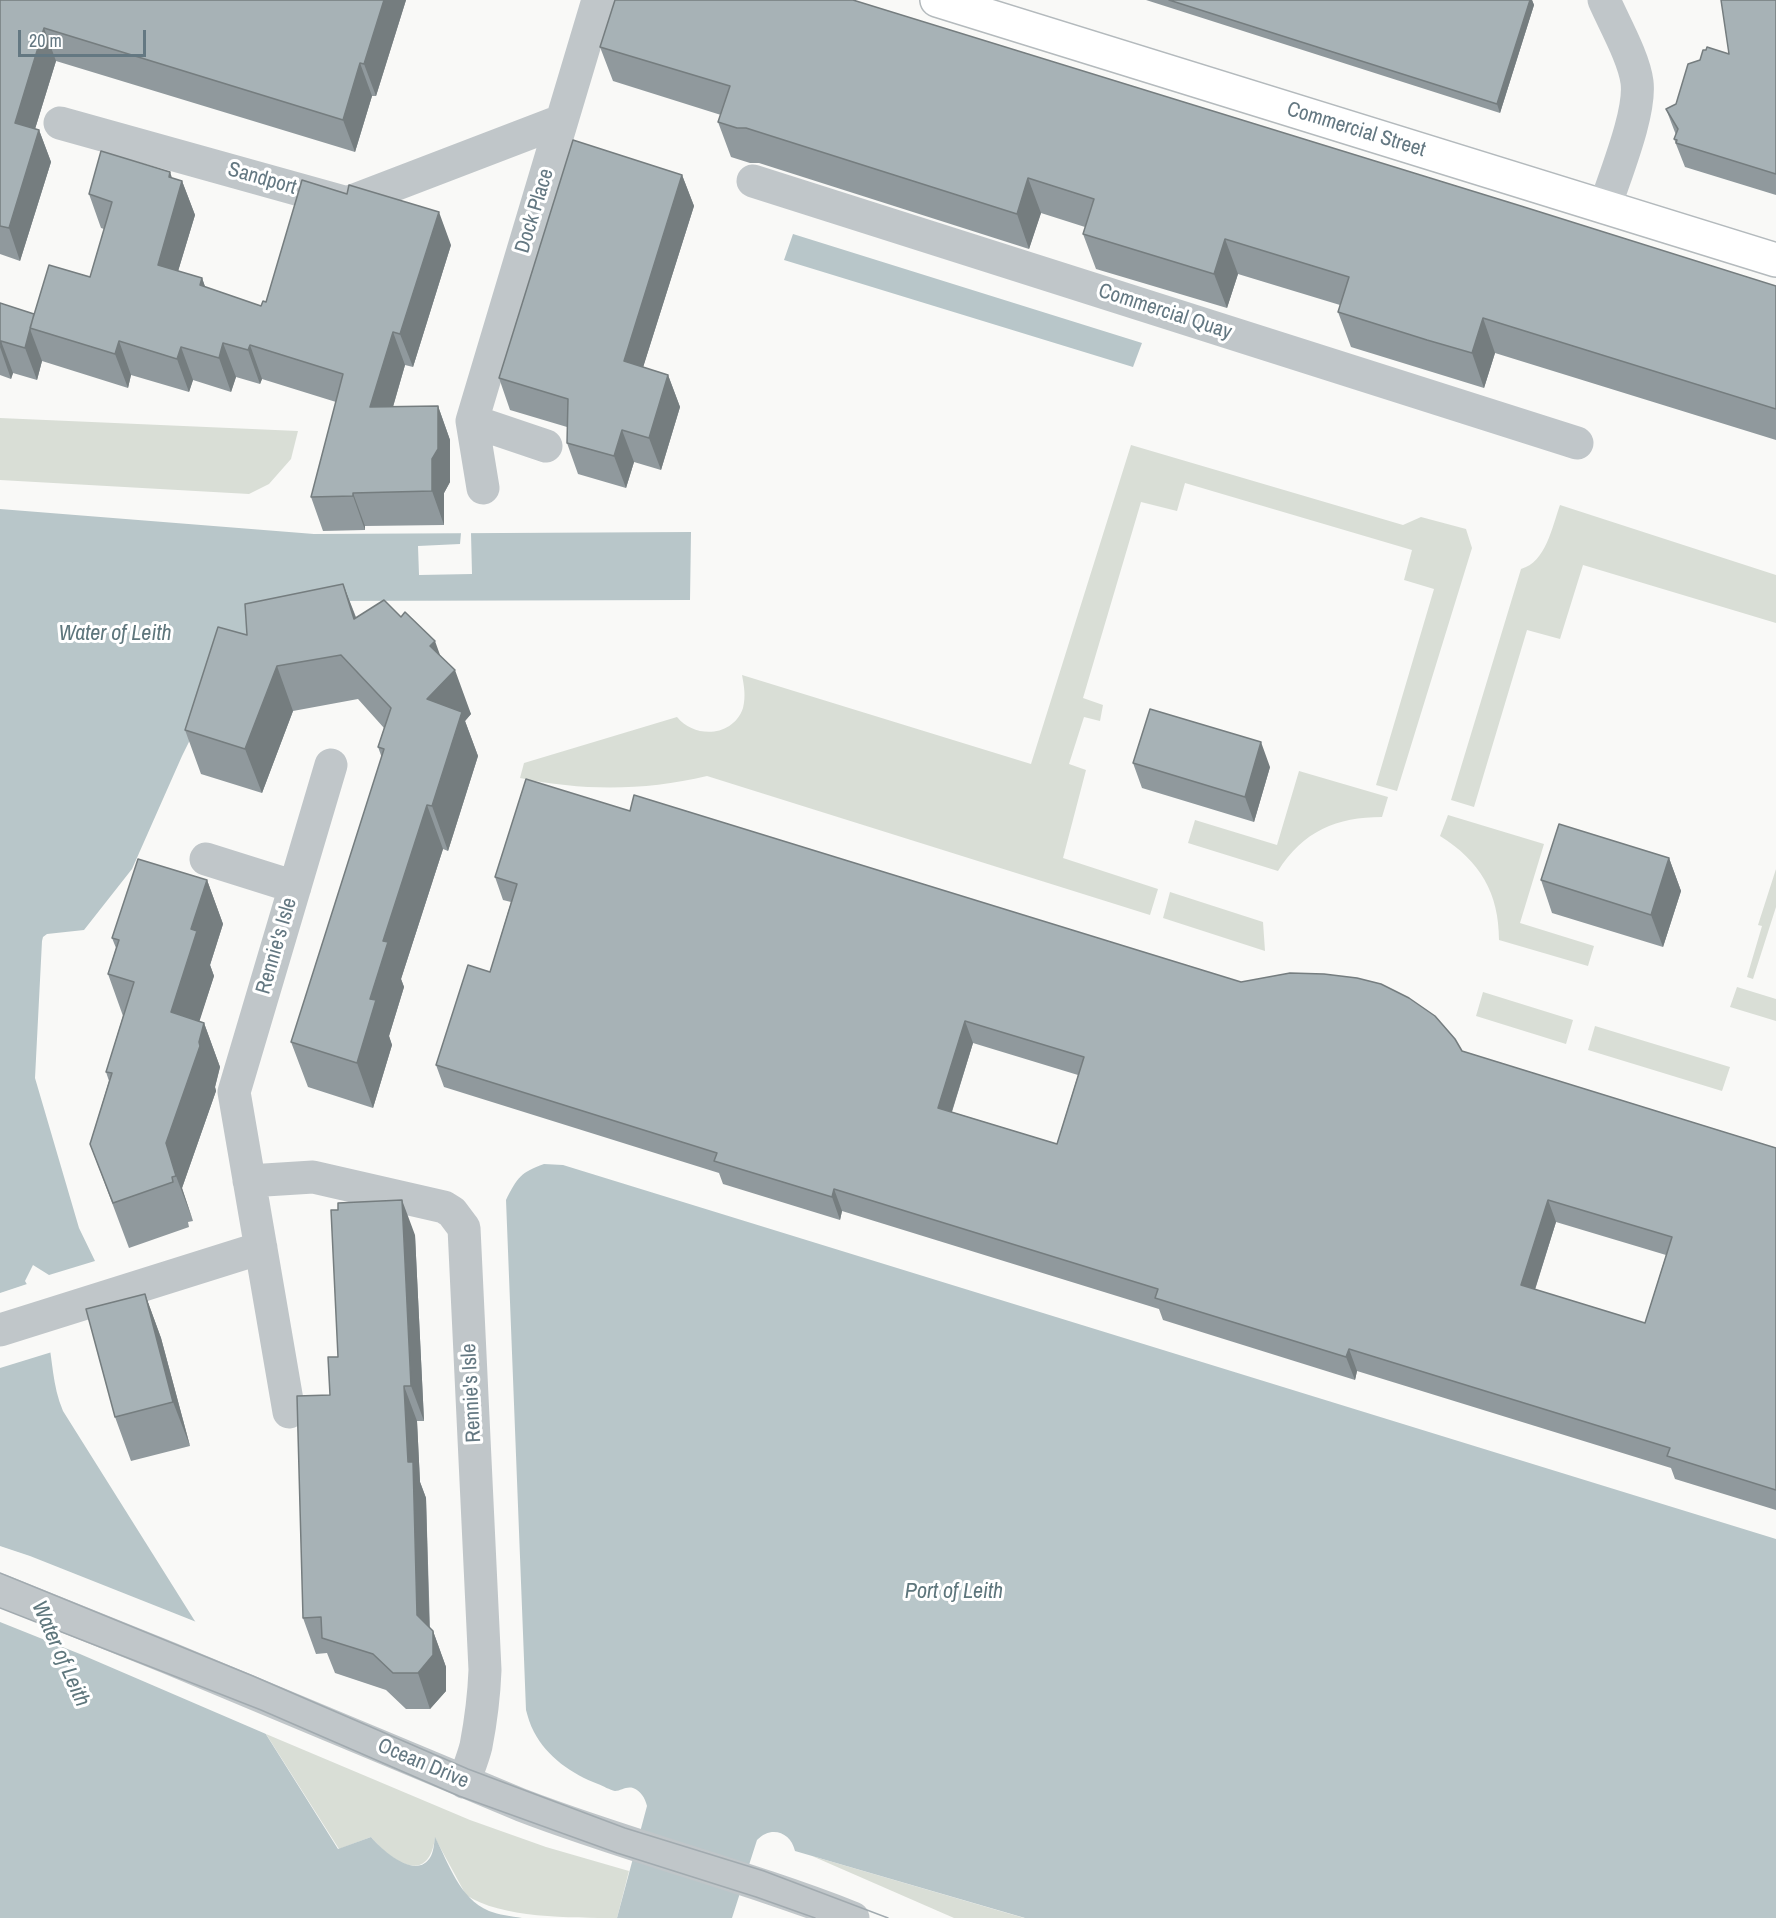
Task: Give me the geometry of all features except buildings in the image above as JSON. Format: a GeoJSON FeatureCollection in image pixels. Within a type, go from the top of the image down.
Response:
{"type":"FeatureCollection","features":[{"type":"Feature","properties":{"kind":"main road","name":"Commercial Street"},"geometry":{"type":"LineString","coordinates":[[937,0],[1776,260]]}},
{"type":"Feature","properties":{"kind":"street","name":"Dock Place"},"geometry":{"type":"LineString","coordinates":[[483,488],[472,421],[598,0]]}},
{"type":"Feature","properties":{"kind":"street"},"geometry":{"type":"LineString","coordinates":[[1604,0],[1637,81],[1634,113],[1605,207]]}},
{"type":"Feature","properties":{"kind":"street","name":"Sandport"},"geometry":{"type":"LineString","coordinates":[[60,123],[347,203],[561,121]]}},
{"type":"Feature","properties":{"kind":"street","name":"Commercial Quay"},"geometry":{"type":"LineString","coordinates":[[753,182],[1577,443]]}},
{"type":"Feature","properties":{"kind":"street"},"geometry":{"type":"LineString","coordinates":[[472,421],[546,446]]}},
{"type":"Feature","properties":{"kind":"street","name":"Rennie's Isle"},"geometry":{"type":"LineString","coordinates":[[289,1412],[234,1092],[331,765]]}},
{"type":"Feature","properties":{"kind":"street","name":"Rennie's Isle"},"geometry":{"type":"LineString","coordinates":[[206,859],[295,887]]}},
{"type":"Feature","properties":{"kind":"street","name":"Rennie's Isle"},"geometry":{"type":"LineString","coordinates":[[249,1181],[313,1177],[444,1207],[452,1212],[464,1228],[485,1670],[483,1700],[475,1748],[464,1782]]}},
{"type":"Feature","properties":{"kind":"street"},"geometry":{"type":"LineString","coordinates":[[0,1330],[261,1248]]}},
{"type":"Feature","properties":{"kind":"street","name":"Ocean Drive"},"geometry":{"type":"LineString","coordinates":[[0,1590],[569,1824],[760,1884],[853,1918]]}},
{"type":"Feature","properties":{"kind":"shaded area"},"geometry":{"type":"Polygon","coordinates":[[[0,418],[298,431],[291,459],[269,484],[249,494],[0,480],[0,418]]]}},
{"type":"Feature","properties":{"kind":"shaded area"},"geometry":{"type":"Polygon","coordinates":[[[1131,445],[1403,525],[1421,517],[1466,529],[1472,548],[1397,791],[1376,785],[1434,589],[1404,580],[1412,550],[1185,483],[1177,511],[1141,502],[1083,698],[1103,705],[1100,721],[1084,717],[1069,764],[1086,770],[1063,858],[1158,889],[1150,915],[707,776],[637,787],[613,788],[567,785],[520,778],[524,763],[677,717],[694,729],[703,731],[713,732],[731,725],[743,708],[745,695],[742,675],[1031,764],[1131,445]]]}},
{"type":"Feature","properties":{"kind":"shaded area"},"geometry":{"type":"Polygon","coordinates":[[[1560,505],[1776,575],[1776,623],[1583,565],[1560,639],[1527,630],[1474,807],[1451,800],[1521,569],[1537,559],[1547,543],[1560,505]]]}},
{"type":"Feature","properties":{"kind":"shaded area"},"geometry":{"type":"Polygon","coordinates":[[[1299,771],[1388,797],[1382,817],[1350,820],[1322,829],[1298,846],[1278,871],[1188,843],[1195,820],[1277,845],[1299,771]]]}},
{"type":"Feature","properties":{"kind":"shaded area"},"geometry":{"type":"Polygon","coordinates":[[[1448,815],[1544,844],[1520,923],[1594,946],[1588,966],[1499,940],[1495,907],[1484,880],[1466,856],[1440,836],[1448,815]]]}},
{"type":"Feature","properties":{"kind":"shaded area"},"geometry":{"type":"Polygon","coordinates":[[[1776,869],[1776,907],[1753,979],[1747,977],[1762,926],[1758,925],[1776,869]]]}},
{"type":"Feature","properties":{"kind":"shaded area"},"geometry":{"type":"Polygon","coordinates":[[[1170,892],[1263,922],[1265,951],[1163,918],[1170,892]]]}},
{"type":"Feature","properties":{"kind":"shaded area"},"geometry":{"type":"Polygon","coordinates":[[[1737,987],[1776,999],[1776,1021],[1730,1007],[1737,987]]]}},
{"type":"Feature","properties":{"kind":"shaded area"},"geometry":{"type":"Polygon","coordinates":[[[1483,992],[1573,1020],[1566,1044],[1476,1016],[1483,992]]]}},
{"type":"Feature","properties":{"kind":"shaded area"},"geometry":{"type":"Polygon","coordinates":[[[1595,1026],[1730,1067],[1722,1091],[1588,1050],[1595,1026]]]}},
{"type":"Feature","properties":{"kind":"shaded area"},"geometry":{"type":"Polygon","coordinates":[[[266,1734],[470,1820],[546,1847],[629,1871],[617,1918],[537,1915],[480,1903],[466,1895],[435,1838],[431,1853],[425,1862],[417,1866],[398,1861],[371,1837],[339,1849],[266,1734]]]}},
{"type":"Feature","properties":{"kind":"shaded area"},"geometry":{"type":"Polygon","coordinates":[[[812,1856],[1024,1918],[954,1918],[812,1856]]]}},
{"type":"Feature","properties":{"kind":"water"},"geometry":{"type":"Polygon","coordinates":[[[793,234],[1142,343],[1133,367],[784,260],[793,234]]]}},
{"type":"Feature","properties":{"kind":"water","name":"Water of Leith"},"geometry":{"type":"Polygon","coordinates":[[[0,509],[314,534],[691,532],[690,600],[324,601],[250,629],[235,649],[182,756],[132,869],[84,930],[47,934],[42,941],[35,1078],[79,1228],[95,1261],[49,1275],[33,1265],[25,1281],[38,1307],[47,1333],[55,1382],[63,1411],[338,1849],[371,1837],[391,1856],[409,1865],[417,1866],[425,1863],[431,1856],[435,1837],[450,1869],[470,1898],[489,1911],[522,1918],[0,1918],[0,509]]]}},
{"type":"Feature","properties":{"kind":"water","name":"Port of Leith"},"geometry":{"type":"Polygon","coordinates":[[[544,1164],[563,1165],[1776,1539],[1776,1918],[1025,1918],[795,1851],[793,1844],[785,1835],[774,1832],[762,1835],[757,1840],[732,1918],[617,1918],[647,1806],[645,1800],[636,1789],[613,1790],[588,1780],[561,1764],[539,1741],[531,1727],[526,1710],[506,1200],[520,1177],[544,1164]]]}},
{"type":"Feature","properties":{"kind":"pier"},"geometry":{"type":"Polygon","coordinates":[[[461,533],[471,533],[472,574],[419,575],[418,546],[460,544],[461,533]]]}},
{"type":"Feature","properties":{"kind":"pier"},"geometry":{"type":"Polygon","coordinates":[[[30,1283],[44,1313],[52,1352],[0,1368],[0,1293],[30,1283]]]}},
{"type":"Feature","properties":{"kind":"pier"},"geometry":{"type":"Polygon","coordinates":[[[0,1546],[199,1623],[264,1726],[266,1734],[0,1622],[0,1546]]]}},
{"type":"Feature","properties":{"kind":"tram line"},"geometry":{"type":"LineString","coordinates":[[0,1573],[253,1676],[468,1769],[625,1828],[764,1871],[888,1918]]}},
{"type":"Feature","properties":{"kind":"tram line"},"geometry":{"type":"LineString","coordinates":[[0,1608],[261,1710],[459,1796],[617,1853],[815,1918]]}}]}
